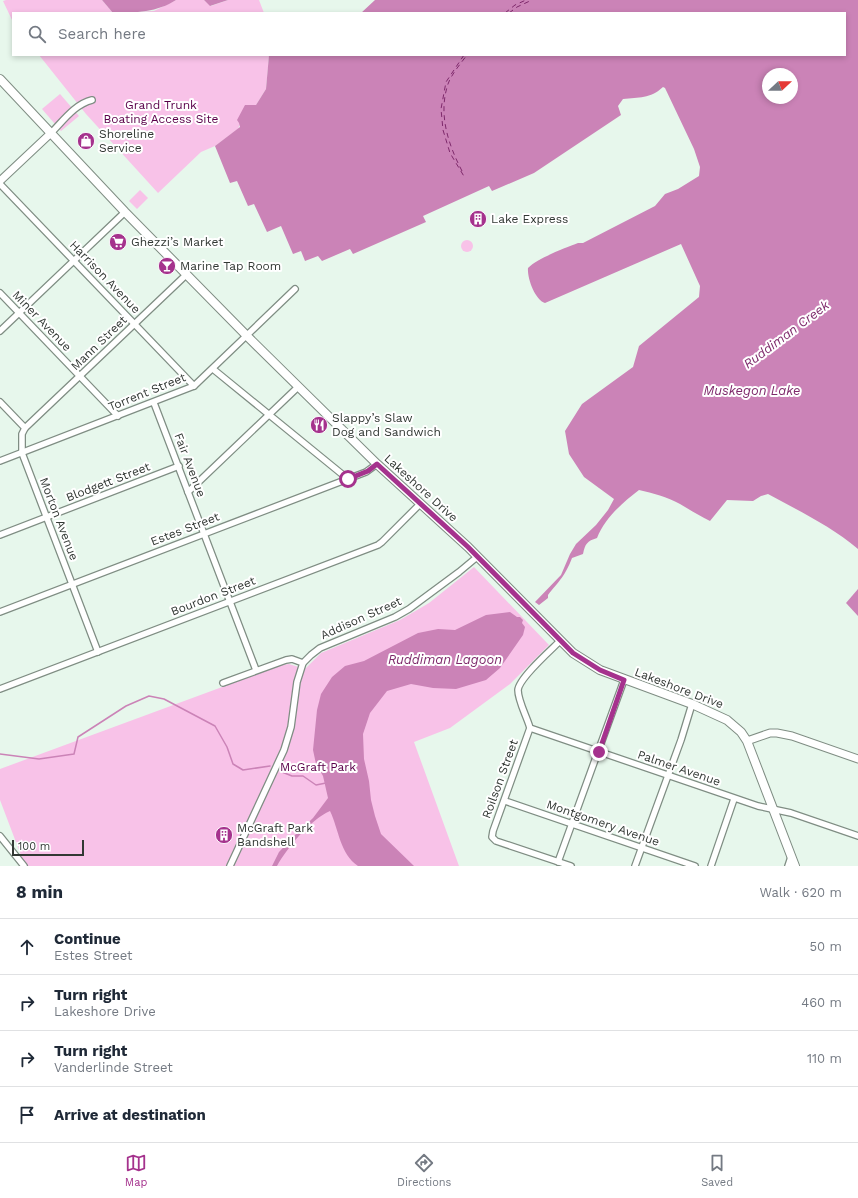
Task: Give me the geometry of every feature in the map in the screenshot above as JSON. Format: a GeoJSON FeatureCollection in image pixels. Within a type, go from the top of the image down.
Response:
{"type":"FeatureCollection","features":[{"type":"Feature","properties":{"kind":"main road","name":"Lakeshore Drive"},"geometry":{"type":"LineString","coordinates":[[0,79],[125,212],[247,336],[377,464],[477,557],[573,653],[586,663],[624,680],[692,704],[727,720],[741,732],[748,741]]}},
{"type":"Feature","properties":{"kind":"main road"},"geometry":{"type":"LineString","coordinates":[[748,741],[770,803],[795,866]]}},
{"type":"Feature","properties":{"kind":"street"},"geometry":{"type":"LineString","coordinates":[[0,181],[73,110],[85,102],[92,100]]}},
{"type":"Feature","properties":{"kind":"street","name":"Harrison Avenue"},"geometry":{"type":"LineString","coordinates":[[0,184],[194,386]]}},
{"type":"Feature","properties":{"kind":"street"},"geometry":{"type":"LineString","coordinates":[[0,331],[125,212]]}},
{"type":"Feature","properties":{"kind":"street","name":"Mann Street"},"geometry":{"type":"LineString","coordinates":[[25,428],[187,274]]}},
{"type":"Feature","properties":{"kind":"street","name":"Torrent Street"},"geometry":{"type":"LineString","coordinates":[[0,461],[154,403],[194,386],[295,289]]}},
{"type":"Feature","properties":{"kind":"street","name":"Miner Avenue"},"geometry":{"type":"LineString","coordinates":[[0,293],[118,416]]}},
{"type":"Feature","properties":{"kind":"street"},"geometry":{"type":"LineString","coordinates":[[213,369],[348,479]]}},
{"type":"Feature","properties":{"kind":"street"},"geometry":{"type":"LineString","coordinates":[[188,492],[298,387]]}},
{"type":"Feature","properties":{"kind":"street"},"geometry":{"type":"LineString","coordinates":[[0,402],[25,428]]}},
{"type":"Feature","properties":{"kind":"street","name":"Fair Avenue"},"geometry":{"type":"LineString","coordinates":[[154,403],[256,670]]}},
{"type":"Feature","properties":{"kind":"street","name":"Morton Avenue"},"geometry":{"type":"LineString","coordinates":[[25,428],[22,434],[22,453],[98,652]]}},
{"type":"Feature","properties":{"kind":"street","name":"Estes Street"},"geometry":{"type":"LineString","coordinates":[[0,612],[348,479],[368,471],[377,464]]}},
{"type":"Feature","properties":{"kind":"street","name":"Blodgett Street"},"geometry":{"type":"LineString","coordinates":[[0,535],[179,466]]}},
{"type":"Feature","properties":{"kind":"street","name":"Bourdon Street"},"geometry":{"type":"LineString","coordinates":[[0,689],[378,545],[420,504]]}},
{"type":"Feature","properties":{"kind":"street","name":"Addison Street"},"geometry":{"type":"LineString","coordinates":[[303,664],[320,648],[378,625],[402,613],[459,572],[477,557]]}},
{"type":"Feature","properties":{"kind":"street"},"geometry":{"type":"LineString","coordinates":[[530,728],[519,693],[521,681],[560,641]]}},
{"type":"Feature","properties":{"kind":"street"},"geometry":{"type":"LineString","coordinates":[[223,683],[289,659],[303,664],[297,682],[291,727],[284,750],[230,866]]}},
{"type":"Feature","properties":{"kind":"street"},"geometry":{"type":"LineString","coordinates":[[571,866],[558,862],[624,680]]}},
{"type":"Feature","properties":{"kind":"street"},"geometry":{"type":"LineString","coordinates":[[635,866],[681,740],[692,704]]}},
{"type":"Feature","properties":{"kind":"street","name":"Palmer Avenue"},"geometry":{"type":"LineString","coordinates":[[530,728],[734,799],[791,813],[858,836]]}},
{"type":"Feature","properties":{"kind":"street","name":"Roilson Street"},"geometry":{"type":"LineString","coordinates":[[530,728],[492,837],[496,841],[558,862]]}},
{"type":"Feature","properties":{"kind":"street"},"geometry":{"type":"LineString","coordinates":[[748,741],[770,733],[777,733],[792,736],[858,759]]}},
{"type":"Feature","properties":{"kind":"street"},"geometry":{"type":"LineString","coordinates":[[711,866],[734,799]]}},
{"type":"Feature","properties":{"kind":"street","name":"Montgomery Avenue"},"geometry":{"type":"LineString","coordinates":[[504,801],[695,866]]}},
{"type":"Feature","properties":{"kind":"street"},"geometry":{"type":"LineString","coordinates":[[0,836],[24,866]]}},
{"type":"Feature","properties":{"kind":"street"},"geometry":{"type":"LineString","coordinates":[[788,866],[791,857]]}},
{"type":"Feature","properties":{"kind":"green space"},"geometry":{"type":"Polygon","coordinates":[[[102,0],[112,12],[12,12],[12,20],[3,1],[102,0]]]}},
{"type":"Feature","properties":{"kind":"green space"},"geometry":{"type":"Polygon","coordinates":[[[176,0],[204,0],[211,6],[228,0],[259,0],[264,12],[138,12],[154,11],[176,0]]]}},
{"type":"Feature","properties":{"kind":"green space","name":"Grand Trunk Boating Access Site"},"geometry":{"type":"Polygon","coordinates":[[[40,56],[269,56],[266,89],[256,105],[248,105],[238,129],[215,146],[201,152],[158,193],[86,114],[40,56]]]}},
{"type":"Feature","properties":{"kind":"green space","name":"Grand Trunk Boating Access Site"},"geometry":{"type":"Polygon","coordinates":[[[60,94],[79,116],[61,131],[42,109],[60,94]]]}},
{"type":"Feature","properties":{"kind":"green space"},"geometry":{"type":"Polygon","coordinates":[[[140,190],[148,198],[137,209],[129,201],[140,190]]]}},
{"type":"Feature","properties":{"kind":"green space"},"geometry":{"type":"Polygon","coordinates":[[[467,240],[471,242],[473,246],[471,250],[467,252],[463,250],[461,246],[463,242],[467,240]]]}},
{"type":"Feature","properties":{"kind":"green space","name":"McGraft Park"},"geometry":{"type":"Polygon","coordinates":[[[474,567],[549,645],[510,684],[450,728],[414,742],[459,866],[25,866],[0,800],[0,769],[282,665],[289,664],[305,669],[321,653],[400,620],[429,603],[474,567]]]}},
{"type":"Feature","properties":{"kind":"water"},"geometry":{"type":"Polygon","coordinates":[[[102,0],[176,0],[154,9],[138,12],[112,12],[102,0]]]}},
{"type":"Feature","properties":{"kind":"water"},"geometry":{"type":"Polygon","coordinates":[[[204,0],[228,0],[210,6],[204,0]]]}},
{"type":"Feature","properties":{"kind":"water","name":"Muskegon Lake"},"geometry":{"type":"Polygon","coordinates":[[[375,0],[858,0],[858,549],[826,526],[768,494],[753,501],[727,500],[710,521],[670,499],[639,490],[626,500],[609,517],[597,538],[587,543],[583,554],[572,558],[564,574],[548,595],[548,598],[539,605],[535,602],[561,575],[576,544],[596,525],[608,510],[614,499],[584,477],[569,454],[565,431],[582,404],[633,367],[639,346],[699,297],[700,286],[681,244],[545,303],[538,298],[532,288],[528,268],[532,264],[559,250],[578,243],[583,243],[655,206],[665,194],[678,189],[699,176],[700,167],[694,149],[665,88],[663,87],[649,96],[623,99],[618,106],[621,115],[534,173],[492,191],[489,186],[423,216],[426,222],[353,254],[350,249],[322,261],[318,256],[305,261],[301,251],[293,254],[281,226],[267,232],[254,204],[248,206],[237,181],[230,183],[215,146],[240,127],[237,120],[245,105],[256,105],[266,89],[269,56],[846,56],[846,12],[362,12],[375,0]]]}},
{"type":"Feature","properties":{"kind":"water"},"geometry":{"type":"Polygon","coordinates":[[[858,589],[858,616],[846,603],[858,589]]]}},
{"type":"Feature","properties":{"kind":"water","name":"Ruddiman Lagoon"},"geometry":{"type":"Polygon","coordinates":[[[510,612],[523,620],[522,623],[525,627],[523,635],[500,668],[486,680],[456,689],[433,688],[411,684],[387,691],[370,713],[363,734],[364,759],[375,816],[381,834],[414,866],[358,866],[347,855],[330,811],[315,820],[293,843],[277,866],[272,866],[279,852],[313,818],[328,798],[323,776],[316,764],[313,750],[317,710],[321,694],[332,677],[345,666],[364,661],[418,633],[438,629],[455,630],[486,615],[510,612]]]}},
{"type":"Feature","properties":{"kind":"waterway"},"geometry":{"type":"LineString","coordinates":[[0,754],[39,759],[74,754],[78,737],[126,706],[149,696],[164,699],[215,726],[227,747],[233,764],[243,770],[270,766]]}},
{"type":"Feature","properties":{"kind":"waterway"},"geometry":{"type":"LineString","coordinates":[[282,772],[292,776],[303,776],[316,785],[326,783]]}},
{"type":"Feature","properties":{"kind":"ferry route"},"geometry":{"type":"LineString","coordinates":[[506,12],[515,5],[526,0]]}},
{"type":"Feature","properties":{"kind":"ferry route"},"geometry":{"type":"LineString","coordinates":[[510,12],[532,0]]}},
{"type":"Feature","properties":{"kind":"ferry route"},"geometry":{"type":"LineString","coordinates":[[463,56],[446,82],[441,109],[443,130],[450,153],[465,178]]}},
{"type":"Feature","properties":{"kind":"ferry route"},"geometry":{"type":"LineString","coordinates":[[462,171],[449,140],[444,118],[444,106],[449,80],[466,56]]}},
{"type":"Feature","properties":{"kind":"place","name":"Shoreline Service"},"geometry":{"type":"Point","coordinates":[86,141]}},
{"type":"Feature","properties":{"kind":"place","name":"Lake Express"},"geometry":{"type":"Point","coordinates":[478,219]}},
{"type":"Feature","properties":{"kind":"place","name":"Ghezzi’s Market"},"geometry":{"type":"Point","coordinates":[118,242]}},
{"type":"Feature","properties":{"kind":"place","name":"Marine Tap Room"},"geometry":{"type":"Point","coordinates":[167,266]}},
{"type":"Feature","properties":{"kind":"place","name":"Slappy’s Slaw Dog and Sandwich"},"geometry":{"type":"Point","coordinates":[319,425]}},
{"type":"Feature","properties":{"kind":"place","name":"McGraft Park Bandshell"},"geometry":{"type":"Point","coordinates":[224,835]}},
{"type":"Feature","properties":{"kind":"route"},"geometry":{"type":"LineString","coordinates":[[348,479],[368,471],[377,464],[468,547],[573,653],[586,663],[624,680],[599,752]]}},
{"type":"Feature","properties":{"kind":"water label","name":"Ruddiman Creek"},"geometry":{"type":"Point","coordinates":[786,334]}}]}
